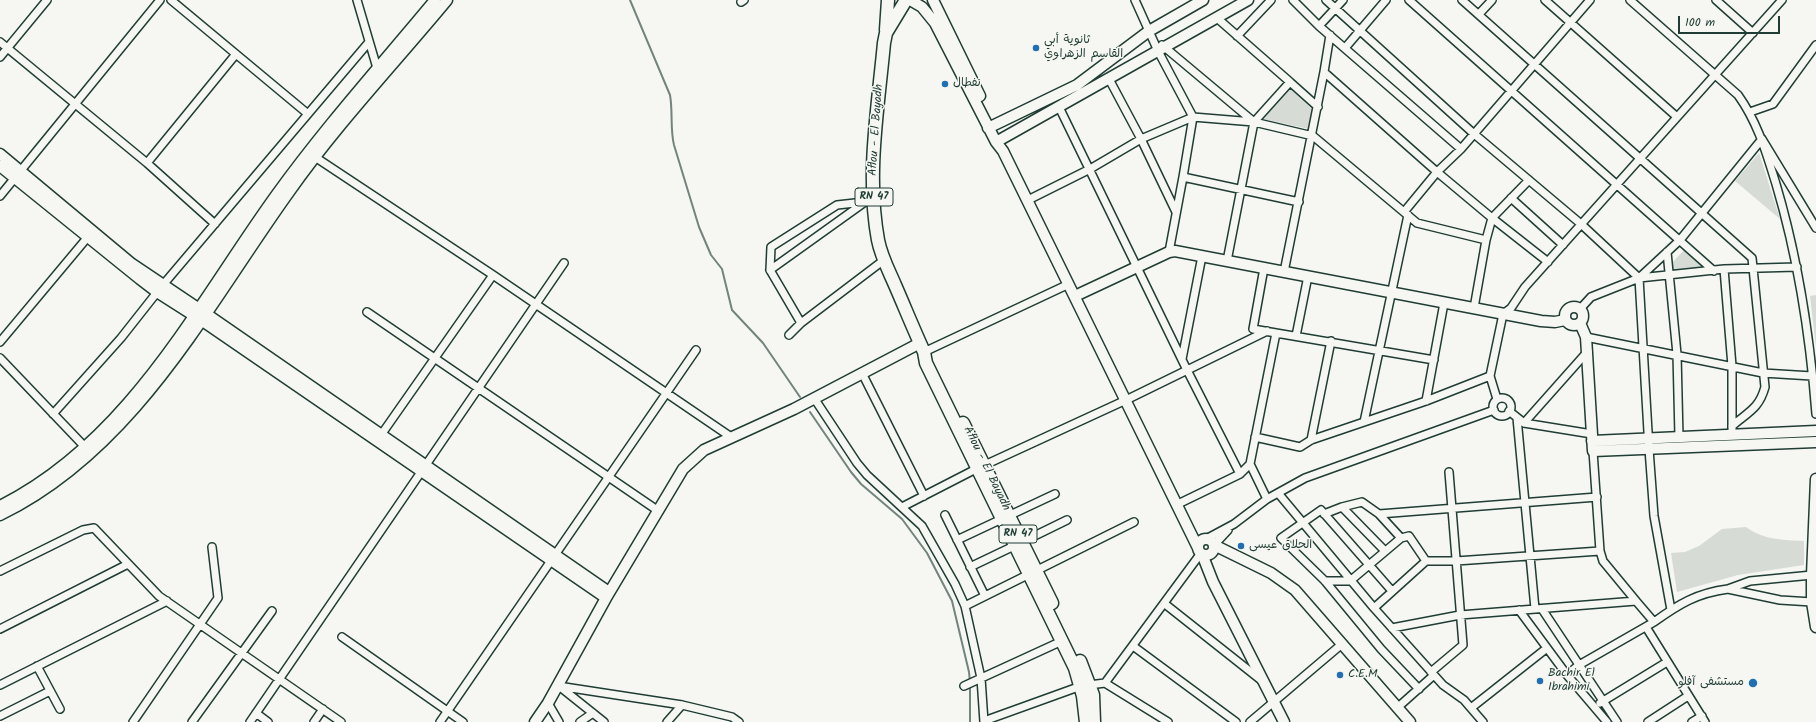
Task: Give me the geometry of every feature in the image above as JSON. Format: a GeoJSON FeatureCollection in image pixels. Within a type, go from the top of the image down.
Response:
{"type":"FeatureCollection","features":[{"type":"Feature","properties":{"kind":"main road"},"geometry":{"type":"LineString","coordinates":[[886,33],[888,0]]}},
{"type":"Feature","properties":{"kind":"main road","name":"Aflou - El Bayadh"},"geometry":{"type":"LineString","coordinates":[[906,0],[886,33],[869,200],[878,241],[884,260],[922,348],[926,364],[1005,517],[1086,685],[1094,707],[1094,722]]}},
{"type":"Feature","properties":{"kind":"main road","name":"Aflou - El Bayadh"},"geometry":{"type":"LineString","coordinates":[[1032,572],[1062,641],[1086,685],[1086,722]]}},
{"type":"Feature","properties":{"kind":"street"},"geometry":{"type":"LineString","coordinates":[[0,57],[47,0]]}},
{"type":"Feature","properties":{"kind":"street"},"geometry":{"type":"LineString","coordinates":[[0,196],[160,0]]}},
{"type":"Feature","properties":{"kind":"street"},"geometry":{"type":"LineString","coordinates":[[171,0],[308,114]]}},
{"type":"Feature","properties":{"kind":"street"},"geometry":{"type":"LineString","coordinates":[[357,0],[377,68]]}},
{"type":"Feature","properties":{"kind":"street"},"geometry":{"type":"LineString","coordinates":[[0,515],[45,489],[83,460],[145,397],[293,172],[377,68],[435,0]]}},
{"type":"Feature","properties":{"kind":"street"},"geometry":{"type":"LineString","coordinates":[[0,506],[40,483],[85,447],[139,392],[200,314],[315,157],[447,0]]}},
{"type":"Feature","properties":{"kind":"street"},"geometry":{"type":"LineString","coordinates":[[910,0],[922,7],[935,23],[991,127],[1178,504],[1201,552],[1213,582],[1284,722]]}},
{"type":"Feature","properties":{"kind":"street"},"geometry":{"type":"LineString","coordinates":[[933,0],[991,127]]}},
{"type":"Feature","properties":{"kind":"street"},"geometry":{"type":"LineString","coordinates":[[1135,0],[1150,34],[1162,49],[1254,122]]}},
{"type":"Feature","properties":{"kind":"street"},"geometry":{"type":"LineString","coordinates":[[991,127],[1043,103],[1077,85],[1150,34],[1203,0]]}},
{"type":"Feature","properties":{"kind":"street"},"geometry":{"type":"LineString","coordinates":[[998,141],[1248,0]]}},
{"type":"Feature","properties":{"kind":"street"},"geometry":{"type":"LineString","coordinates":[[1237,36],[1271,0]]}},
{"type":"Feature","properties":{"kind":"street"},"geometry":{"type":"LineString","coordinates":[[1293,0],[1319,26],[1461,149]]}},
{"type":"Feature","properties":{"kind":"street"},"geometry":{"type":"LineString","coordinates":[[1326,0],[1473,133],[1581,224],[1639,278],[1648,443],[1654,516],[1671,610]]}},
{"type":"Feature","properties":{"kind":"street"},"geometry":{"type":"LineString","coordinates":[[1319,26],[1343,0]]}},
{"type":"Feature","properties":{"kind":"street"},"geometry":{"type":"LineString","coordinates":[[1345,48],[1386,0]]}},
{"type":"Feature","properties":{"kind":"street"},"geometry":{"type":"LineString","coordinates":[[1409,0],[1618,183],[1714,270]]}},
{"type":"Feature","properties":{"kind":"street"},"geometry":{"type":"LineString","coordinates":[[1462,0],[1752,258],[1765,387],[1761,399],[1755,408],[1732,430]]}},
{"type":"Feature","properties":{"kind":"street"},"geometry":{"type":"LineString","coordinates":[[1479,14],[1492,0]]}},
{"type":"Feature","properties":{"kind":"street"},"geometry":{"type":"LineString","coordinates":[[1545,0],[1678,117]]}},
{"type":"Feature","properties":{"kind":"street"},"geometry":{"type":"LineString","coordinates":[[1364,422],[1406,214],[1437,172],[1461,149],[1473,133],[1590,0]]}},
{"type":"Feature","properties":{"kind":"street"},"geometry":{"type":"LineString","coordinates":[[1630,0],[1738,95],[1750,112],[1762,139],[1789,228],[1797,267],[1816,414]]}},
{"type":"Feature","properties":{"kind":"street"},"geometry":{"type":"LineString","coordinates":[[1494,410],[1494,404],[1497,399],[1490,376],[1503,314],[1511,308],[1525,287],[1782,0]]}},
{"type":"Feature","properties":{"kind":"street"},"geometry":{"type":"LineString","coordinates":[[1721,2],[1753,32]]}},
{"type":"Feature","properties":{"kind":"street"},"geometry":{"type":"LineString","coordinates":[[1217,18],[1318,107]]}},
{"type":"Feature","properties":{"kind":"street"},"geometry":{"type":"LineString","coordinates":[[1284,272],[1318,107],[1330,35]]}},
{"type":"Feature","properties":{"kind":"street"},"geometry":{"type":"LineString","coordinates":[[0,42],[147,163],[215,224]]}},
{"type":"Feature","properties":{"kind":"street"},"geometry":{"type":"LineString","coordinates":[[53,414],[121,338],[160,289],[369,42]]}},
{"type":"Feature","properties":{"kind":"street"},"geometry":{"type":"LineString","coordinates":[[1750,112],[1773,104],[1816,45]]}},
{"type":"Feature","properties":{"kind":"street"},"geometry":{"type":"LineString","coordinates":[[1162,49],[1193,117],[1169,252]]}},
{"type":"Feature","properties":{"kind":"street"},"geometry":{"type":"LineString","coordinates":[[147,163],[236,54]]}},
{"type":"Feature","properties":{"kind":"street"},"geometry":{"type":"LineString","coordinates":[[1324,72],[1437,172],[1548,262]]}},
{"type":"Feature","properties":{"kind":"street"},"geometry":{"type":"LineString","coordinates":[[1110,79],[1176,212]]}},
{"type":"Feature","properties":{"kind":"street"},"geometry":{"type":"LineString","coordinates":[[1227,261],[1254,122],[1290,82]]}},
{"type":"Feature","properties":{"kind":"street"},"geometry":{"type":"LineString","coordinates":[[1059,107],[1136,267],[1240,474]]}},
{"type":"Feature","properties":{"kind":"street"},"geometry":{"type":"LineString","coordinates":[[1028,200],[1090,169],[1141,139],[1193,117],[1254,122],[1312,136],[1417,223],[1486,240]]}},
{"type":"Feature","properties":{"kind":"street"},"geometry":{"type":"LineString","coordinates":[[1639,278],[1680,240],[1762,139]]}},
{"type":"Feature","properties":{"kind":"street"},"geometry":{"type":"LineString","coordinates":[[1762,139],[1816,228]]}},
{"type":"Feature","properties":{"kind":"street"},"geometry":{"type":"LineString","coordinates":[[0,154],[18,175],[87,238],[160,289],[381,435],[424,469]]}},
{"type":"Feature","properties":{"kind":"street"},"geometry":{"type":"LineString","coordinates":[[315,157],[668,392],[731,437]]}},
{"type":"Feature","properties":{"kind":"street"},"geometry":{"type":"LineString","coordinates":[[0,166],[18,175],[132,264],[160,289]]}},
{"type":"Feature","properties":{"kind":"street"},"geometry":{"type":"LineString","coordinates":[[1183,177],[1299,202]]}},
{"type":"Feature","properties":{"kind":"street"},"geometry":{"type":"LineString","coordinates":[[1474,308],[1486,240],[1492,218],[1529,180]]}},
{"type":"Feature","properties":{"kind":"street"},"geometry":{"type":"LineString","coordinates":[[1511,198],[1563,245]]}},
{"type":"Feature","properties":{"kind":"street"},"geometry":{"type":"LineString","coordinates":[[770,270],[869,200]]}},
{"type":"Feature","properties":{"kind":"street"},"geometry":{"type":"LineString","coordinates":[[801,323],[770,270],[771,247],[837,205],[869,200]]}},
{"type":"Feature","properties":{"kind":"street"},"geometry":{"type":"LineString","coordinates":[[0,342],[87,238]]}},
{"type":"Feature","properties":{"kind":"street"},"geometry":{"type":"LineString","coordinates":[[1075,296],[1169,252],[1175,251],[1541,321],[1555,322],[1565,320],[1572,325],[1580,323],[1583,317],[1580,309]]}},
{"type":"Feature","properties":{"kind":"street"},"geometry":{"type":"LineString","coordinates":[[1667,252],[1677,354],[1679,437]]}},
{"type":"Feature","properties":{"kind":"street"},"geometry":{"type":"LineString","coordinates":[[1182,359],[1202,256]]}},
{"type":"Feature","properties":{"kind":"street"},"geometry":{"type":"LineString","coordinates":[[789,335],[801,323],[884,260]]}},
{"type":"Feature","properties":{"kind":"street"},"geometry":{"type":"LineString","coordinates":[[250,722],[564,264]]}},
{"type":"Feature","properties":{"kind":"street"},"geometry":{"type":"LineString","coordinates":[[1580,309],[1591,297],[1639,278],[1670,276],[1724,269],[1797,267]]}},
{"type":"Feature","properties":{"kind":"street"},"geometry":{"type":"LineString","coordinates":[[1264,268],[1253,329],[1331,341],[1434,360]]}},
{"type":"Feature","properties":{"kind":"street"},"geometry":{"type":"LineString","coordinates":[[1724,269],[1732,366],[1732,430]]}},
{"type":"Feature","properties":{"kind":"street"},"geometry":{"type":"LineString","coordinates":[[381,435],[493,275]]}},
{"type":"Feature","properties":{"kind":"street"},"geometry":{"type":"LineString","coordinates":[[1296,336],[1308,276]]}},
{"type":"Feature","properties":{"kind":"street"},"geometry":{"type":"LineString","coordinates":[[535,722],[558,686],[607,595],[682,469],[704,450],[814,398],[862,373],[1069,284]]}},
{"type":"Feature","properties":{"kind":"street"},"geometry":{"type":"LineString","coordinates":[[1426,401],[1444,303]]}},
{"type":"Feature","properties":{"kind":"street"},"geometry":{"type":"LineString","coordinates":[[1565,320],[1565,314],[1568,309],[1574,307],[1580,309]]}},
{"type":"Feature","properties":{"kind":"street"},"geometry":{"type":"LineString","coordinates":[[367,312],[657,510]]}},
{"type":"Feature","properties":{"kind":"street"},"geometry":{"type":"LineString","coordinates":[[200,314],[607,595]]}},
{"type":"Feature","properties":{"kind":"street"},"geometry":{"type":"LineString","coordinates":[[1580,323],[1586,336],[1588,351],[1592,442],[1600,551],[1603,561],[1654,622]]}},
{"type":"Feature","properties":{"kind":"street"},"geometry":{"type":"LineString","coordinates":[[902,507],[980,467],[1126,400],[1266,331]]}},
{"type":"Feature","properties":{"kind":"street"},"geometry":{"type":"LineString","coordinates":[[1178,504],[1240,474],[1250,464],[1276,333]]}},
{"type":"Feature","properties":{"kind":"street"},"geometry":{"type":"LineString","coordinates":[[1586,336],[1763,372],[1812,376]]}},
{"type":"Feature","properties":{"kind":"street"},"geometry":{"type":"LineString","coordinates":[[1311,440],[1331,341]]}},
{"type":"Feature","properties":{"kind":"street"},"geometry":{"type":"LineString","coordinates":[[440,722],[696,350]]}},
{"type":"Feature","properties":{"kind":"street"},"geometry":{"type":"LineString","coordinates":[[1524,423],[1588,351]]}},
{"type":"Feature","properties":{"kind":"street"},"geometry":{"type":"LineString","coordinates":[[0,358],[85,447]]}},
{"type":"Feature","properties":{"kind":"street"},"geometry":{"type":"LineString","coordinates":[[862,373],[924,496]]}},
{"type":"Feature","properties":{"kind":"street"},"geometry":{"type":"LineString","coordinates":[[1255,437],[1300,447],[1311,440],[1426,401],[1490,376]]}},
{"type":"Feature","properties":{"kind":"street"},"geometry":{"type":"LineString","coordinates":[[814,398],[857,463],[867,475],[922,526],[955,584],[965,606],[980,679],[984,722],[1086,685],[1105,683],[1168,722]]}},
{"type":"Feature","properties":{"kind":"street"},"geometry":{"type":"LineString","coordinates":[[1494,410],[1500,415],[1505,415],[1509,411],[1510,406],[1508,401],[1503,398],[1497,399]]}},
{"type":"Feature","properties":{"kind":"street"},"geometry":{"type":"LineString","coordinates":[[1201,552],[1206,555],[1211,545],[1234,524],[1267,499],[1305,478],[1494,410]]}},
{"type":"Feature","properties":{"kind":"street"},"geometry":{"type":"LineString","coordinates":[[1509,411],[1524,423],[1592,442],[1816,442]]}},
{"type":"Feature","properties":{"kind":"street"},"geometry":{"type":"LineString","coordinates":[[1517,418],[1530,556],[1538,609],[1579,665],[1617,722]]}},
{"type":"Feature","properties":{"kind":"street"},"geometry":{"type":"LineString","coordinates":[[1648,443],[1732,430],[1816,431]]}},
{"type":"Feature","properties":{"kind":"street"},"geometry":{"type":"LineString","coordinates":[[1250,464],[1267,499]]}},
{"type":"Feature","properties":{"kind":"street"},"geometry":{"type":"LineString","coordinates":[[1397,708],[1419,689],[1433,673],[1463,645],[1449,472]]}},
{"type":"Feature","properties":{"kind":"street"},"geometry":{"type":"LineString","coordinates":[[1816,479],[1812,575],[1812,602],[1816,627]]}},
{"type":"Feature","properties":{"kind":"street"},"geometry":{"type":"LineString","coordinates":[[957,540],[1055,494]]}},
{"type":"Feature","properties":{"kind":"street"},"geometry":{"type":"LineString","coordinates":[[1278,494],[1350,581],[1443,685],[1471,708],[1483,722]]}},
{"type":"Feature","properties":{"kind":"street"},"geometry":{"type":"LineString","coordinates":[[1379,514],[1596,497]]}},
{"type":"Feature","properties":{"kind":"street"},"geometry":{"type":"LineString","coordinates":[[1324,514],[1342,507],[1362,502],[1379,514],[1401,538]]}},
{"type":"Feature","properties":{"kind":"street"},"geometry":{"type":"LineString","coordinates":[[1342,507],[1385,551]]}},
{"type":"Feature","properties":{"kind":"street"},"geometry":{"type":"LineString","coordinates":[[1392,591],[1321,510],[1281,538],[1324,581],[1381,648],[1419,689]]}},
{"type":"Feature","properties":{"kind":"street"},"geometry":{"type":"LineString","coordinates":[[945,515],[985,596]]}},
{"type":"Feature","properties":{"kind":"street"},"geometry":{"type":"LineString","coordinates":[[1184,517],[1211,545],[1210,562],[1213,582]]}},
{"type":"Feature","properties":{"kind":"street"},"geometry":{"type":"LineString","coordinates":[[970,567],[1067,520]]}},
{"type":"Feature","properties":{"kind":"street"},"geometry":{"type":"LineString","coordinates":[[965,606],[1134,522]]}},
{"type":"Feature","properties":{"kind":"street"},"geometry":{"type":"LineString","coordinates":[[0,571],[83,530],[94,528],[159,596],[341,722]]}},
{"type":"Feature","properties":{"kind":"street"},"geometry":{"type":"LineString","coordinates":[[1324,581],[1350,581],[1401,538],[1409,536],[1426,561]]}},
{"type":"Feature","properties":{"kind":"street"},"geometry":{"type":"LineString","coordinates":[[1105,683],[1165,604],[1201,552],[1200,543],[1211,545],[1229,552],[1283,580],[1295,590],[1410,722]]}},
{"type":"Feature","properties":{"kind":"street"},"geometry":{"type":"LineString","coordinates":[[133,722],[201,625],[218,598],[212,547]]}},
{"type":"Feature","properties":{"kind":"street"},"geometry":{"type":"LineString","coordinates":[[1374,608],[1426,561],[1456,561],[1600,551]]}},
{"type":"Feature","properties":{"kind":"street"},"geometry":{"type":"LineString","coordinates":[[0,629],[128,564]]}},
{"type":"Feature","properties":{"kind":"street"},"geometry":{"type":"LineString","coordinates":[[1567,674],[1579,665],[1654,622],[1682,602],[1711,591],[1728,589],[1750,581],[1812,575]]}},
{"type":"Feature","properties":{"kind":"street"},"geometry":{"type":"LineString","coordinates":[[1728,589],[1780,600],[1812,602]]}},
{"type":"Feature","properties":{"kind":"street"},"geometry":{"type":"LineString","coordinates":[[0,685],[167,601]]}},
{"type":"Feature","properties":{"kind":"street"},"geometry":{"type":"LineString","coordinates":[[1392,628],[1460,614],[1636,602]]}},
{"type":"Feature","properties":{"kind":"street"},"geometry":{"type":"LineString","coordinates":[[1165,604],[1264,682]]}},
{"type":"Feature","properties":{"kind":"street"},"geometry":{"type":"LineString","coordinates":[[1519,610],[1567,674],[1607,722]]}},
{"type":"Feature","properties":{"kind":"street"},"geometry":{"type":"LineString","coordinates":[[192,722],[272,611]]}},
{"type":"Feature","properties":{"kind":"street"},"geometry":{"type":"LineString","coordinates":[[1646,626],[1688,696],[1704,719],[1692,722]]}},
{"type":"Feature","properties":{"kind":"street"},"geometry":{"type":"LineString","coordinates":[[342,637],[462,722]]}},
{"type":"Feature","properties":{"kind":"street"},"geometry":{"type":"LineString","coordinates":[[964,686],[1062,641]]}},
{"type":"Feature","properties":{"kind":"street"},"geometry":{"type":"LineString","coordinates":[[1250,722],[1342,644]]}},
{"type":"Feature","properties":{"kind":"street"},"geometry":{"type":"LineString","coordinates":[[1133,646],[1236,722]]}},
{"type":"Feature","properties":{"kind":"street"},"geometry":{"type":"LineString","coordinates":[[1471,708],[1547,648]]}},
{"type":"Feature","properties":{"kind":"street"},"geometry":{"type":"LineString","coordinates":[[1595,707],[1667,662]]}},
{"type":"Feature","properties":{"kind":"street"},"geometry":{"type":"LineString","coordinates":[[37,666],[60,709]]}},
{"type":"Feature","properties":{"kind":"street"},"geometry":{"type":"LineString","coordinates":[[558,686],[682,705],[732,717],[738,722]]}},
{"type":"Feature","properties":{"kind":"street"},"geometry":{"type":"LineString","coordinates":[[558,686],[604,722]]}},
{"type":"Feature","properties":{"kind":"street"},"geometry":{"type":"LineString","coordinates":[[0,716],[50,691]]}},
{"type":"Feature","properties":{"kind":"street"},"geometry":{"type":"LineString","coordinates":[[1648,722],[1688,696]]}},
{"type":"Feature","properties":{"kind":"street"},"geometry":{"type":"LineString","coordinates":[[548,703],[559,722]]}},
{"type":"Feature","properties":{"kind":"street"},"geometry":{"type":"LineString","coordinates":[[668,722],[682,705]]}},
{"type":"Feature","properties":{"kind":"street"},"geometry":{"type":"LineString","coordinates":[[314,722],[323,709]]}},
{"type":"Feature","properties":{"kind":"street"},"geometry":{"type":"LineString","coordinates":[[256,713],[268,722]]}},
{"type":"Feature","properties":{"kind":"street"},"geometry":{"type":"LineString","coordinates":[[580,722],[593,713]]}},
{"type":"Feature","properties":{"kind":"shaded area"},"geometry":{"type":"Polygon","coordinates":[[[1289,88],[1313,110],[1309,129],[1263,119],[1289,88]]]}},
{"type":"Feature","properties":{"kind":"shaded area"},"geometry":{"type":"Polygon","coordinates":[[[1759,153],[1780,219],[1735,181],[1759,153]]]}},
{"type":"Feature","properties":{"kind":"shaded area"},"geometry":{"type":"Polygon","coordinates":[[[1684,250],[1702,267],[1673,271],[1672,263],[1684,250]]]}},
{"type":"Feature","properties":{"kind":"shaded area"},"geometry":{"type":"Polygon","coordinates":[[[1816,295],[1816,347],[1810,296],[1816,295]]]}},
{"type":"Feature","properties":{"kind":"shaded area"},"geometry":{"type":"Polygon","coordinates":[[[1746,527],[1759,535],[1767,537],[1781,540],[1804,541],[1804,565],[1738,575],[1677,592],[1671,553],[1685,552],[1699,546],[1722,529],[1746,527]]]}},
{"type":"Feature","properties":{"kind":"waterway"},"geometry":{"type":"LineString","coordinates":[[630,0],[670,95],[674,145],[699,227],[711,255],[722,269],[732,310],[763,343],[800,397]]}},
{"type":"Feature","properties":{"kind":"waterway"},"geometry":{"type":"LineString","coordinates":[[810,412],[851,472],[861,484],[902,519],[927,553],[952,601],[970,682]]}},
{"type":"Feature","properties":{"kind":"waterway"},"geometry":{"type":"LineString","coordinates":[[970,686],[970,722]]}},
{"type":"Feature","properties":{"kind":"place","name":"ثانوية أبي القاسم الزهراوي"},"geometry":{"type":"Point","coordinates":[1036,48]}},
{"type":"Feature","properties":{"kind":"place","name":"نفطال"},"geometry":{"type":"Point","coordinates":[945,84]}},
{"type":"Feature","properties":{"kind":"place","name":"الحلاق عيسى"},"geometry":{"type":"Point","coordinates":[1241,546]}},
{"type":"Feature","properties":{"kind":"place","name":"C.E.M"},"geometry":{"type":"Point","coordinates":[1340,675]}},
{"type":"Feature","properties":{"kind":"place","name":"Bachir El Ibrahimi"},"geometry":{"type":"Point","coordinates":[1540,681]}},
{"type":"Feature","properties":{"kind":"place","name":"مستشفى آفلو"},"geometry":{"type":"Point","coordinates":[1753,683]}}]}
